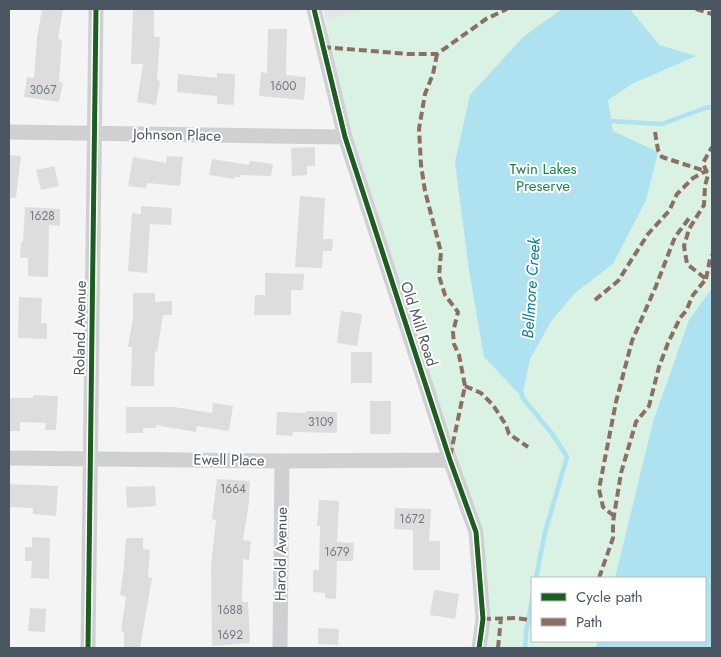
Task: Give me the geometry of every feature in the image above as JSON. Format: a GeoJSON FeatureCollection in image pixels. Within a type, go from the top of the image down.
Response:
{"type":"FeatureCollection","features":[{"type":"Feature","properties":{"kind":"street","name":"Roland Avenue"},"geometry":{"type":"LineString","coordinates":[[88,648],[96,9]]}},
{"type":"Feature","properties":{"kind":"street","name":"Old Mill Road"},"geometry":{"type":"LineString","coordinates":[[314,9],[345,137],[450,460],[476,532],[483,619],[478,648]]}},
{"type":"Feature","properties":{"kind":"street","name":"Johnson Place"},"geometry":{"type":"LineString","coordinates":[[9,132],[345,137]]}},
{"type":"Feature","properties":{"kind":"street","name":"Ewell Place"},"geometry":{"type":"LineString","coordinates":[[9,458],[450,460]]}},
{"type":"Feature","properties":{"kind":"street","name":"Harold Avenue"},"geometry":{"type":"LineString","coordinates":[[280,648],[282,460]]}},
{"type":"Feature","properties":{"kind":"shaded area"},"geometry":{"type":"Polygon","coordinates":[[[323,9],[367,9],[326,20],[323,9]]]}},
{"type":"Feature","properties":{"kind":"green space","name":"Twin Lakes Preserve"},"geometry":{"type":"Polygon","coordinates":[[[367,9],[712,9],[712,648],[483,648],[484,553],[337,85],[326,20],[367,9]]]}},
{"type":"Feature","properties":{"kind":"water"},"geometry":{"type":"Polygon","coordinates":[[[562,9],[630,9],[659,45],[696,56],[632,84],[608,100],[613,131],[658,152],[646,200],[613,264],[575,293],[552,320],[530,359],[522,397],[484,357],[469,270],[455,162],[470,95],[523,37],[562,9]]]}},
{"type":"Feature","properties":{"kind":"water"},"geometry":{"type":"Polygon","coordinates":[[[712,288],[712,648],[595,648],[598,642],[706,642],[706,577],[615,577],[653,422],[689,320],[712,288]]]}},
{"type":"Feature","properties":{"kind":"building"},"geometry":{"type":"Polygon","coordinates":[[[42,9],[63,9],[58,39],[62,40],[59,82],[63,83],[59,102],[24,97],[27,77],[34,78],[37,38],[42,9]]]}},
{"type":"Feature","properties":{"kind":"building"},"geometry":{"type":"Polygon","coordinates":[[[133,9],[154,9],[154,37],[160,37],[157,80],[160,81],[156,105],[137,102],[143,64],[131,64],[133,9]]]}},
{"type":"Feature","properties":{"kind":"building"},"geometry":{"type":"Polygon","coordinates":[[[268,29],[287,29],[286,75],[306,77],[304,100],[259,96],[261,72],[267,73],[268,29]]]}},
{"type":"Feature","properties":{"kind":"building"},"geometry":{"type":"Polygon","coordinates":[[[217,73],[235,74],[234,105],[217,104],[217,96],[177,92],[178,74],[217,78],[217,73]]]}},
{"type":"Feature","properties":{"kind":"building"},"geometry":{"type":"Polygon","coordinates":[[[315,147],[315,166],[307,166],[307,175],[292,176],[291,148],[315,147]]]}},
{"type":"Feature","properties":{"kind":"building"},"geometry":{"type":"Polygon","coordinates":[[[9,155],[21,156],[16,198],[9,198],[9,155]]]}},
{"type":"Feature","properties":{"kind":"building"},"geometry":{"type":"Polygon","coordinates":[[[167,156],[183,157],[180,186],[147,183],[146,188],[128,186],[133,157],[166,163],[167,156]]]}},
{"type":"Feature","properties":{"kind":"building"},"geometry":{"type":"Polygon","coordinates":[[[212,159],[249,165],[250,161],[273,164],[271,176],[240,175],[240,177],[234,177],[234,179],[209,175],[212,159]]]}},
{"type":"Feature","properties":{"kind":"building"},"geometry":{"type":"Polygon","coordinates":[[[54,166],[59,186],[41,190],[36,170],[54,166]]]}},
{"type":"Feature","properties":{"kind":"building"},"geometry":{"type":"Polygon","coordinates":[[[300,196],[325,198],[323,239],[333,239],[332,251],[323,251],[322,268],[295,267],[300,196]]]}},
{"type":"Feature","properties":{"kind":"building"},"geometry":{"type":"Polygon","coordinates":[[[141,206],[172,208],[171,225],[150,224],[147,273],[128,271],[132,213],[141,214],[141,206]]]}},
{"type":"Feature","properties":{"kind":"building"},"geometry":{"type":"Polygon","coordinates":[[[25,207],[60,209],[60,226],[49,225],[48,277],[28,276],[28,258],[20,258],[25,207]]]}},
{"type":"Feature","properties":{"kind":"building"},"geometry":{"type":"Polygon","coordinates":[[[265,273],[304,274],[303,290],[291,290],[291,315],[254,315],[255,295],[265,295],[265,273]]]}},
{"type":"Feature","properties":{"kind":"building"},"geometry":{"type":"Polygon","coordinates":[[[133,293],[155,293],[155,302],[172,301],[172,315],[163,315],[157,352],[155,351],[154,386],[131,386],[132,347],[128,347],[133,318],[133,293]]]}},
{"type":"Feature","properties":{"kind":"building"},"geometry":{"type":"Polygon","coordinates":[[[19,297],[42,298],[41,323],[47,323],[47,339],[18,338],[19,297]]]}},
{"type":"Feature","properties":{"kind":"building"},"geometry":{"type":"Polygon","coordinates":[[[341,311],[362,314],[357,346],[337,343],[341,311]]]}},
{"type":"Feature","properties":{"kind":"building"},"geometry":{"type":"Polygon","coordinates":[[[351,352],[372,352],[372,383],[351,383],[351,352]]]}},
{"type":"Feature","properties":{"kind":"building"},"geometry":{"type":"Polygon","coordinates":[[[33,395],[58,396],[56,430],[45,430],[46,423],[20,422],[20,431],[9,431],[9,398],[33,398],[33,395]]]}},
{"type":"Feature","properties":{"kind":"building"},"geometry":{"type":"Polygon","coordinates":[[[370,401],[391,401],[391,434],[370,434],[370,401]]]}},
{"type":"Feature","properties":{"kind":"building"},"geometry":{"type":"Polygon","coordinates":[[[213,403],[233,406],[229,431],[197,426],[196,432],[156,425],[156,428],[143,428],[143,433],[126,433],[126,407],[174,407],[212,413],[213,403]]]}},
{"type":"Feature","properties":{"kind":"building"},"geometry":{"type":"Polygon","coordinates":[[[306,411],[337,412],[337,433],[293,432],[292,436],[276,435],[277,412],[306,413],[306,411]]]}},
{"type":"Feature","properties":{"kind":"building"},"geometry":{"type":"Polygon","coordinates":[[[217,479],[250,481],[243,540],[251,541],[249,560],[243,559],[242,602],[248,602],[250,643],[212,646],[211,565],[216,520],[212,519],[217,479]]]}},
{"type":"Feature","properties":{"kind":"building"},"geometry":{"type":"Polygon","coordinates":[[[9,484],[58,486],[56,516],[33,514],[33,508],[9,507],[9,484]]]}},
{"type":"Feature","properties":{"kind":"building"},"geometry":{"type":"Polygon","coordinates":[[[155,486],[156,506],[127,508],[126,487],[155,486]]]}},
{"type":"Feature","properties":{"kind":"building"},"geometry":{"type":"Polygon","coordinates":[[[319,500],[339,501],[337,542],[354,543],[353,561],[337,561],[336,599],[325,598],[325,593],[313,592],[313,570],[319,570],[320,526],[317,526],[319,500]]]}},
{"type":"Feature","properties":{"kind":"building"},"geometry":{"type":"Polygon","coordinates":[[[395,508],[431,509],[429,541],[440,541],[440,570],[413,570],[413,530],[394,529],[395,508]]]}},
{"type":"Feature","properties":{"kind":"building"},"geometry":{"type":"Polygon","coordinates":[[[32,537],[50,538],[49,579],[31,578],[32,561],[25,561],[25,547],[32,547],[32,537]]]}},
{"type":"Feature","properties":{"kind":"building"},"geometry":{"type":"Polygon","coordinates":[[[126,538],[143,538],[143,549],[150,550],[148,577],[152,578],[140,648],[124,648],[124,632],[121,631],[126,597],[120,595],[126,538]]]}},
{"type":"Feature","properties":{"kind":"building"},"geometry":{"type":"Polygon","coordinates":[[[434,590],[459,594],[455,619],[430,615],[434,590]]]}},
{"type":"Feature","properties":{"kind":"building"},"geometry":{"type":"Polygon","coordinates":[[[30,608],[46,609],[45,632],[28,631],[30,608]]]}},
{"type":"Feature","properties":{"kind":"building"},"geometry":{"type":"Polygon","coordinates":[[[318,628],[339,629],[338,645],[318,644],[318,628]]]}},
{"type":"Feature","properties":{"kind":"waterway","name":"Bellmore Creek"},"geometry":{"type":"LineString","coordinates":[[607,123],[611,121],[662,124],[712,107]]}},
{"type":"Feature","properties":{"kind":"waterway","name":"Bellmore Creek"},"geometry":{"type":"LineString","coordinates":[[522,394],[522,397],[553,435],[567,457],[545,532],[536,577]]}},
{"type":"Feature","properties":{"kind":"waterway","name":"Bellmore Creek"},"geometry":{"type":"LineString","coordinates":[[525,648],[531,605]]}},
{"type":"Feature","properties":{"kind":"marked path"},"geometry":{"type":"LineString","coordinates":[[323,47],[408,54],[437,54],[486,19],[507,9]]}},
{"type":"Feature","properties":{"kind":"marked path"},"geometry":{"type":"LineString","coordinates":[[696,9],[712,14]]}},
{"type":"Feature","properties":{"kind":"marked path"},"geometry":{"type":"LineString","coordinates":[[437,54],[433,74],[425,94],[419,129],[425,191],[441,252],[439,276],[445,295],[458,312],[453,332],[454,344],[459,355],[465,386],[450,457]]}},
{"type":"Feature","properties":{"kind":"marked path"},"geometry":{"type":"LineString","coordinates":[[655,132],[658,150],[662,157],[708,172]]}},
{"type":"Feature","properties":{"kind":"marked path"},"geometry":{"type":"LineString","coordinates":[[599,577],[613,538],[613,522],[621,473],[636,422],[649,406],[659,367],[680,318],[686,311],[693,295],[706,279],[687,264],[684,246],[689,229],[704,205],[705,186],[708,175],[703,163],[712,147]]}},
{"type":"Feature","properties":{"kind":"marked path"},"geometry":{"type":"LineString","coordinates":[[595,300],[618,281],[648,234],[669,211],[677,194],[693,178],[706,171]]}},
{"type":"Feature","properties":{"kind":"marked path"},"geometry":{"type":"LineString","coordinates":[[614,516],[603,507],[599,489],[616,402],[632,341],[675,237],[690,217]]}},
{"type":"Feature","properties":{"kind":"marked path"},"geometry":{"type":"LineString","coordinates":[[706,279],[712,255]]}},
{"type":"Feature","properties":{"kind":"marked path"},"geometry":{"type":"LineString","coordinates":[[465,386],[481,393],[493,405],[506,425],[509,434],[528,447]]}},
{"type":"Feature","properties":{"kind":"marked path"},"geometry":{"type":"LineString","coordinates":[[498,648],[501,618]]}},
{"type":"Feature","properties":{"kind":"marked path"},"geometry":{"type":"LineString","coordinates":[[483,619],[515,618],[531,620]]}},
{"type":"Feature","properties":{"kind":"cycle path"},"geometry":{"type":"LineString","coordinates":[[88,648],[96,9]]}},
{"type":"Feature","properties":{"kind":"cycle path"},"geometry":{"type":"LineString","coordinates":[[314,9],[345,137],[450,460],[476,532],[483,619],[479,648]]}}]}
